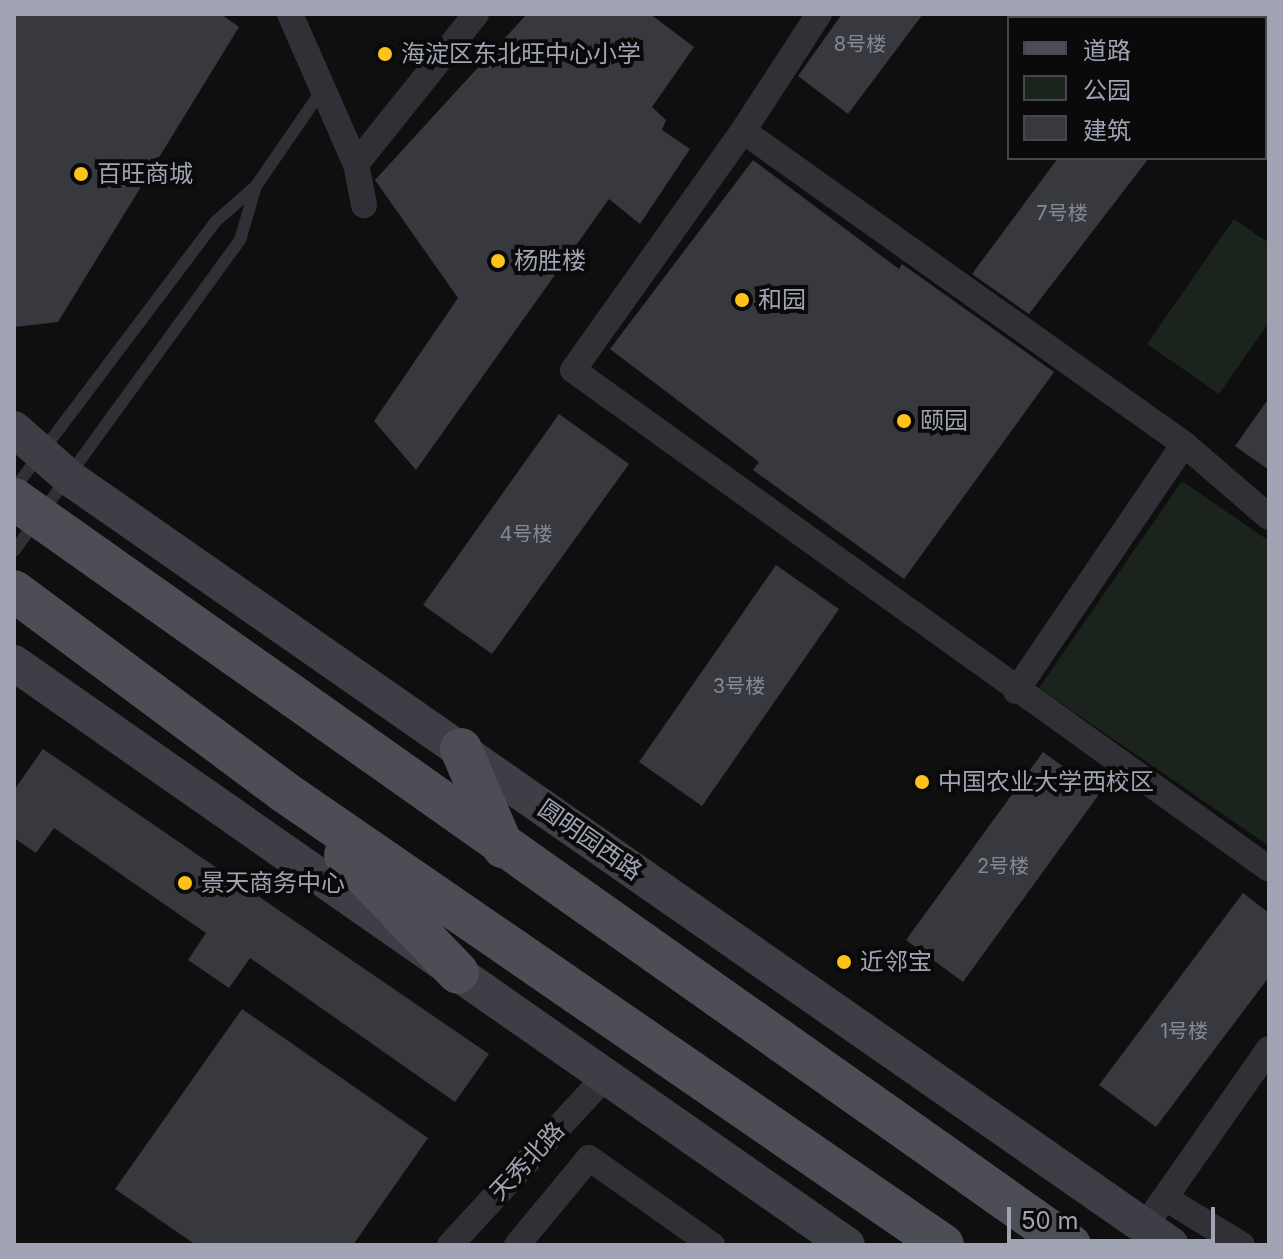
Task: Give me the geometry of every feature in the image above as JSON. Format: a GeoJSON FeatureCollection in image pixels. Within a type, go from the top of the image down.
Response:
{"type":"FeatureCollection","features":[{"type":"Feature","properties":{"kind":"main road"},"geometry":{"type":"LineString","coordinates":[[23,502],[504,848],[1070,1245]]}},
{"type":"Feature","properties":{"kind":"main road"},"geometry":{"type":"LineString","coordinates":[[14,591],[283,791],[943,1245]]}},
{"type":"Feature","properties":{"kind":"main road"},"geometry":{"type":"LineString","coordinates":[[461,749],[504,848]]}},
{"type":"Feature","properties":{"kind":"main road"},"geometry":{"type":"LineString","coordinates":[[283,791],[458,973]]}},
{"type":"Feature","properties":{"kind":"street"},"geometry":{"type":"LineString","coordinates":[[290,14],[356,164],[364,205]]}},
{"type":"Feature","properties":{"kind":"street"},"geometry":{"type":"LineString","coordinates":[[356,164],[476,14]]}},
{"type":"Feature","properties":{"kind":"street"},"geometry":{"type":"LineString","coordinates":[[819,14],[743,131],[573,370],[1016,691],[1269,869]]}},
{"type":"Feature","properties":{"kind":"street"},"geometry":{"type":"LineString","coordinates":[[743,131],[1184,444],[1269,517]]}},
{"type":"Feature","properties":{"kind":"street","name":"圆明园西路"},"geometry":{"type":"LineString","coordinates":[[14,429],[45,451],[71,479],[461,749],[1160,1223]]}},
{"type":"Feature","properties":{"kind":"street"},"geometry":{"type":"LineString","coordinates":[[1016,691],[1184,444]]}},
{"type":"Feature","properties":{"kind":"street"},"geometry":{"type":"LineString","coordinates":[[14,663],[847,1245]]}},
{"type":"Feature","properties":{"kind":"street"},"geometry":{"type":"LineString","coordinates":[[1242,1245],[1160,1223],[1269,1049]]}},
{"type":"Feature","properties":{"kind":"street","name":"天秀北路"},"geometry":{"type":"LineString","coordinates":[[450,1245],[604,1078]]}},
{"type":"Feature","properties":{"kind":"street"},"geometry":{"type":"LineString","coordinates":[[517,1245],[589,1158],[712,1245]]}},
{"type":"Feature","properties":{"kind":"lane"},"geometry":{"type":"LineString","coordinates":[[14,551],[23,502],[45,451],[215,222],[256,186],[323,88]]}},
{"type":"Feature","properties":{"kind":"lane"},"geometry":{"type":"LineString","coordinates":[[23,502],[71,479],[240,240],[256,186]]}},
{"type":"Feature","properties":{"kind":"green space"},"geometry":{"type":"Polygon","coordinates":[[[1234,219],[1269,243],[1269,322],[1219,394],[1147,344],[1234,219]]]}},
{"type":"Feature","properties":{"kind":"green space"},"geometry":{"type":"Polygon","coordinates":[[[1182,481],[1269,541],[1269,846],[1039,688],[1182,481]]]}},
{"type":"Feature","properties":{"kind":"building","name":"百旺商城"},"geometry":{"type":"Polygon","coordinates":[[[14,14],[221,14],[239,27],[58,322],[14,327],[14,14]]]}},
{"type":"Feature","properties":{"kind":"building","name":"杨胜楼"},"geometry":{"type":"Polygon","coordinates":[[[527,14],[650,14],[694,47],[652,107],[666,120],[662,130],[690,149],[640,224],[609,199],[416,470],[374,421],[458,298],[375,180],[527,14]]]}},
{"type":"Feature","properties":{"kind":"building"},"geometry":{"type":"Polygon","coordinates":[[[842,14],[923,14],[848,114],[798,76],[842,14]]]}},
{"type":"Feature","properties":{"kind":"building"},"geometry":{"type":"Polygon","coordinates":[[[753,160],[899,269],[902,264],[1054,372],[904,579],[753,470],[759,462],[610,349],[753,160]]]}},
{"type":"Feature","properties":{"kind":"building"},"geometry":{"type":"Polygon","coordinates":[[[1057,160],[1147,160],[1029,314],[972,274],[1057,160]]]}},
{"type":"Feature","properties":{"kind":"building"},"geometry":{"type":"Polygon","coordinates":[[[1269,398],[1269,470],[1235,446],[1269,398]]]}},
{"type":"Feature","properties":{"kind":"building"},"geometry":{"type":"Polygon","coordinates":[[[559,414],[629,464],[492,654],[423,605],[559,414]]]}},
{"type":"Feature","properties":{"kind":"building"},"geometry":{"type":"Polygon","coordinates":[[[776,565],[839,609],[702,806],[639,762],[776,565]]]}},
{"type":"Feature","properties":{"kind":"building"},"geometry":{"type":"Polygon","coordinates":[[[43,749],[489,1054],[455,1102],[250,958],[229,988],[188,960],[206,933],[54,828],[36,853],[14,838],[14,790],[43,749]]]}},
{"type":"Feature","properties":{"kind":"building"},"geometry":{"type":"Polygon","coordinates":[[[1043,752],[1100,793],[963,982],[906,940],[1043,752]]]}},
{"type":"Feature","properties":{"kind":"building"},"geometry":{"type":"Polygon","coordinates":[[[1243,893],[1269,913],[1269,977],[1156,1127],[1099,1085],[1243,893]]]}},
{"type":"Feature","properties":{"kind":"building"},"geometry":{"type":"Polygon","coordinates":[[[242,1009],[428,1138],[353,1245],[196,1245],[115,1189],[242,1009]]]}},
{"type":"Feature","properties":{"kind":"place","name":"海淀区东北旺中心小学"},"geometry":{"type":"Point","coordinates":[385,54]}},
{"type":"Feature","properties":{"kind":"place","name":"百旺商城"},"geometry":{"type":"Point","coordinates":[81,174]}},
{"type":"Feature","properties":{"kind":"place","name":"杨胜楼"},"geometry":{"type":"Point","coordinates":[498,261]}},
{"type":"Feature","properties":{"kind":"place","name":"和园"},"geometry":{"type":"Point","coordinates":[742,300]}},
{"type":"Feature","properties":{"kind":"place","name":"颐园"},"geometry":{"type":"Point","coordinates":[904,421]}},
{"type":"Feature","properties":{"kind":"place","name":"中国农业大学西校区"},"geometry":{"type":"Point","coordinates":[922,782]}},
{"type":"Feature","properties":{"kind":"place","name":"景天商务中心"},"geometry":{"type":"Point","coordinates":[185,883]}},
{"type":"Feature","properties":{"kind":"place","name":"近邻宝"},"geometry":{"type":"Point","coordinates":[844,962]}}]}
